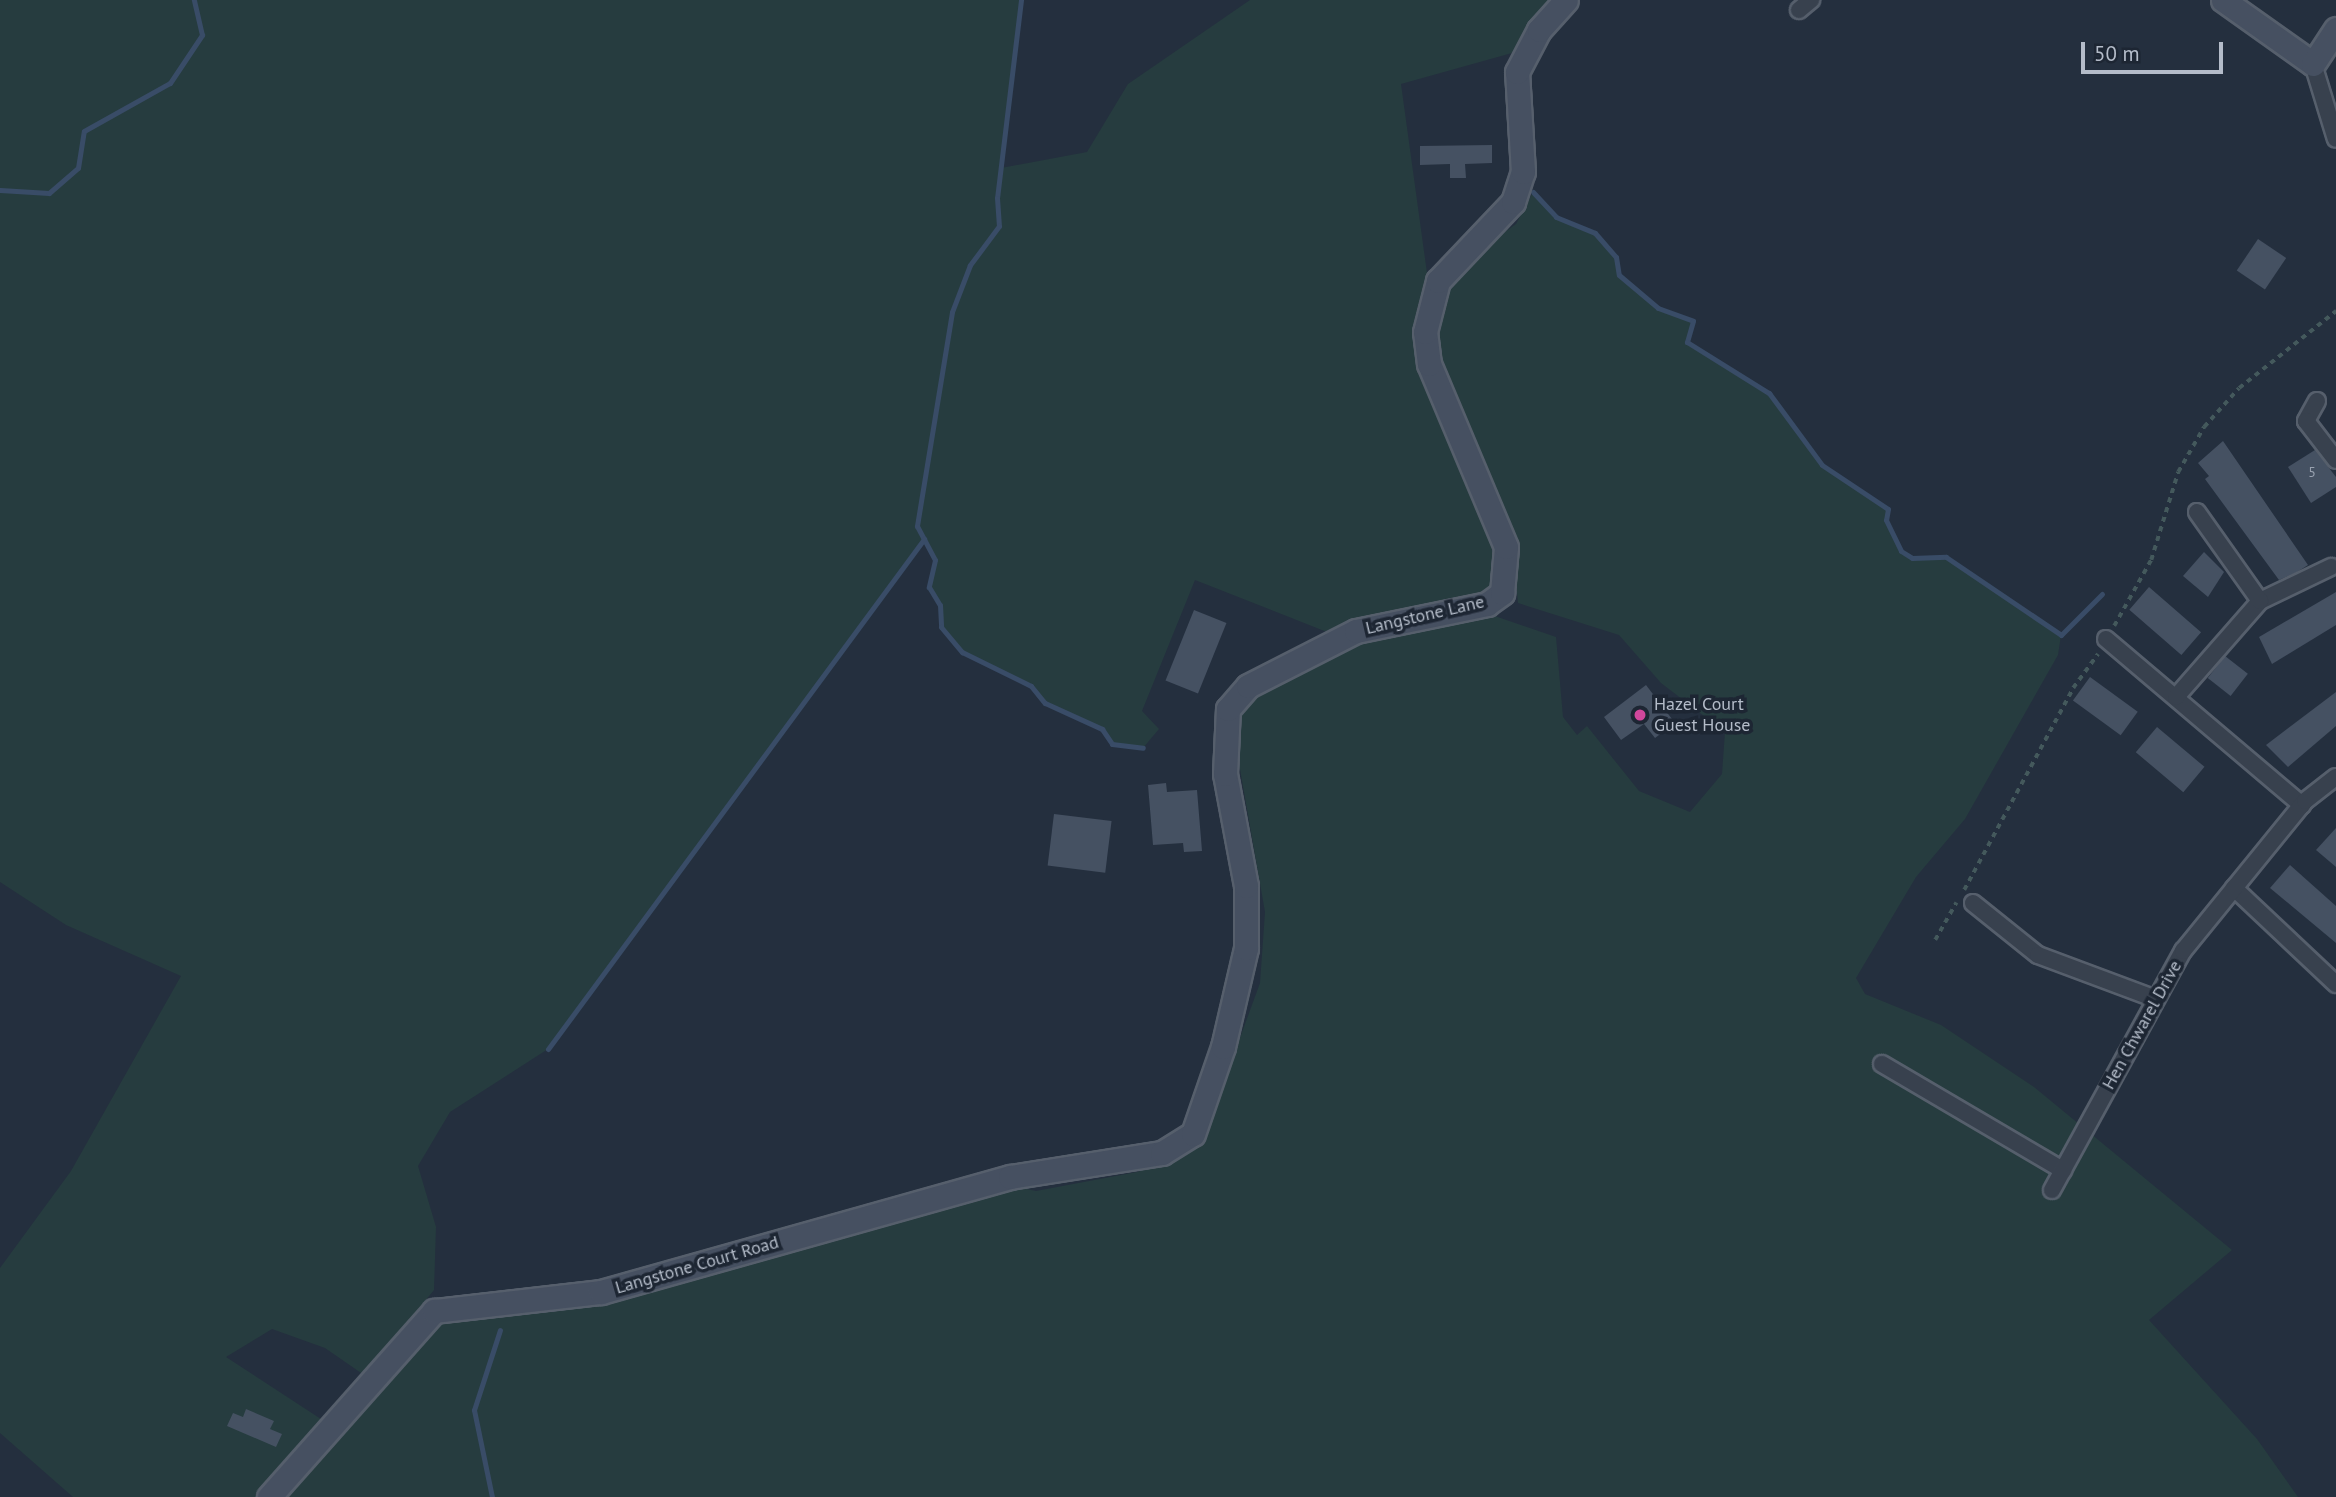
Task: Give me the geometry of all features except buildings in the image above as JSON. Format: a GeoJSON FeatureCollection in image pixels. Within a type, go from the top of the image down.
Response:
{"type":"FeatureCollection","features":[{"type":"Feature","properties":{"kind":"street","name":"Langstone Lane"},"geometry":{"type":"LineString","coordinates":[[1193,1134],[1223,1047],[1246,948],[1246,886],[1225,774],[1228,709],[1248,686],[1356,631],[1488,604],[1502,593],[1506,547],[1429,364],[1425,332],[1438,281],[1513,202],[1523,172],[1517,72],[1539,30],[1566,0]]}},
{"type":"Feature","properties":{"kind":"street"},"geometry":{"type":"LineString","coordinates":[[2223,0],[2313,64],[2336,139]]}},
{"type":"Feature","properties":{"kind":"street"},"geometry":{"type":"LineString","coordinates":[[2313,64],[2336,29]]}},
{"type":"Feature","properties":{"kind":"street"},"geometry":{"type":"LineString","coordinates":[[2317,401],[2306,421],[2336,460]]}},
{"type":"Feature","properties":{"kind":"street"},"geometry":{"type":"LineString","coordinates":[[2197,512],[2260,601]]}},
{"type":"Feature","properties":{"kind":"street"},"geometry":{"type":"LineString","coordinates":[[2176,697],[2260,601],[2332,567]]}},
{"type":"Feature","properties":{"kind":"street"},"geometry":{"type":"LineString","coordinates":[[2106,639],[2302,805]]}},
{"type":"Feature","properties":{"kind":"street","name":"Hen Chwarel Drive"},"geometry":{"type":"LineString","coordinates":[[2053,1190],[2152,998],[2234,888],[2302,805],[2336,777]]}},
{"type":"Feature","properties":{"kind":"street"},"geometry":{"type":"LineString","coordinates":[[2234,888],[2336,984]]}},
{"type":"Feature","properties":{"kind":"street"},"geometry":{"type":"LineString","coordinates":[[1973,903],[2038,954],[2152,998]]}},
{"type":"Feature","properties":{"kind":"street"},"geometry":{"type":"LineString","coordinates":[[1882,1064],[2063,1170]]}},
{"type":"Feature","properties":{"kind":"street","name":"Langstone Court Road"},"geometry":{"type":"LineString","coordinates":[[269,1497],[434,1311],[601,1292],[1010,1177],[1162,1153],[1193,1134]]}},
{"type":"Feature","properties":{"kind":"path"},"geometry":{"type":"LineString","coordinates":[[1935,940],[2073,688],[2106,639],[2151,560],[2178,471],[2204,427],[2239,387],[2336,311]]}},
{"type":"Feature","properties":{"kind":"green space"},"geometry":{"type":"Polygon","coordinates":[[[0,0],[1021,0],[1001,168],[1087,152],[1128,84],[1250,0],[1555,0],[1512,53],[1401,84],[1427,273],[1420,317],[1498,551],[1495,582],[1485,593],[1332,634],[1195,580],[1142,711],[1159,729],[1143,748],[1112,744],[1102,729],[1045,703],[1031,686],[962,652],[941,627],[940,605],[929,587],[935,560],[924,540],[548,1049],[450,1112],[418,1166],[436,1227],[434,1290],[364,1375],[325,1348],[272,1329],[226,1357],[324,1421],[259,1497],[73,1497],[0,1433],[0,1268],[71,1171],[181,976],[66,925],[0,882],[0,0]]]}},
{"type":"Feature","properties":{"kind":"green space"},"geometry":{"type":"Polygon","coordinates":[[[1533,192],[1556,217],[1595,233],[1616,257],[1619,275],[1658,308],[1693,321],[1687,342],[1769,393],[1822,465],[1888,509],[1886,520],[1901,551],[1913,558],[1946,557],[2061,635],[2058,655],[1965,819],[1916,877],[1856,978],[1865,994],[1941,1025],[2034,1087],[2232,1250],[2149,1320],[2257,1439],[2298,1497],[281,1497],[440,1316],[593,1305],[711,1264],[1008,1185],[1036,1191],[1137,1172],[1188,1153],[1207,1128],[1260,983],[1265,912],[1233,729],[1257,692],[1359,639],[1489,614],[1556,637],[1563,717],[1577,735],[1587,726],[1639,791],[1690,812],[1722,774],[1725,732],[1661,683],[1619,635],[1518,603],[1512,540],[1451,402],[1433,334],[1435,303],[1456,267],[1516,224],[1533,192]]]}},
{"type":"Feature","properties":{"kind":"waterway"},"geometry":{"type":"LineString","coordinates":[[0,190],[49,193],[78,168],[84,131],[170,83],[202,35],[194,0]]}},
{"type":"Feature","properties":{"kind":"waterway"},"geometry":{"type":"LineString","coordinates":[[1021,0],[997,198],[999,226],[970,265],[952,312],[917,526],[935,560],[929,587],[940,605],[941,627],[962,652],[1031,686],[1045,703],[1102,729],[1112,744],[1143,748]]}},
{"type":"Feature","properties":{"kind":"waterway"},"geometry":{"type":"LineString","coordinates":[[1533,192],[1556,217],[1595,233],[1616,257],[1619,275],[1658,308],[1693,321],[1687,342],[1769,393],[1822,465],[1888,509],[1886,520],[1901,551],[1912,558],[1946,557],[2061,635],[2102,594]]}},
{"type":"Feature","properties":{"kind":"waterway"},"geometry":{"type":"LineString","coordinates":[[548,1049],[924,539]]}},
{"type":"Feature","properties":{"kind":"waterway"},"geometry":{"type":"LineString","coordinates":[[492,1497],[474,1410],[500,1330]]}},
{"type":"Feature","properties":{"kind":"place","name":"Hazel Court Guest House"},"geometry":{"type":"Point","coordinates":[1640,715]}}]}
